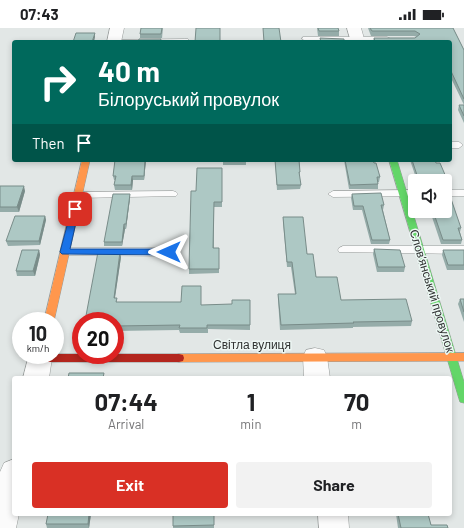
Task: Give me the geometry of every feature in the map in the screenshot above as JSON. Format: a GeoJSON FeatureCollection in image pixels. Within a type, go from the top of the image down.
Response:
{"type":"FeatureCollection","features":[{"type":"Feature","properties":{"kind":"street"},"geometry":{"type":"LineString","coordinates":[[114,40],[117,28]]}},
{"type":"Feature","properties":{"kind":"street"},"geometry":{"type":"LineString","coordinates":[[51,312],[86,162]]}},
{"type":"Feature","properties":{"kind":"street","name":"Слов’янський провулок"},"geometry":{"type":"LineString","coordinates":[[394,162],[464,399]]}},
{"type":"Feature","properties":{"kind":"street","name":"Світла вулиця"},"geometry":{"type":"LineString","coordinates":[[39,364],[316,368],[464,357]]}},
{"type":"Feature","properties":{"kind":"street"},"geometry":{"type":"LineString","coordinates":[[1,528],[12,481]]}},
{"type":"Feature","properties":{"kind":"street"},"geometry":{"type":"LineString","coordinates":[[333,516],[334,528]]}},
{"type":"Feature","properties":{"kind":"lane"},"geometry":{"type":"LineString","coordinates":[[306,40],[357,36],[393,39]]}},
{"type":"Feature","properties":{"kind":"lane"},"geometry":{"type":"LineString","coordinates":[[333,194],[408,193]]}},
{"type":"Feature","properties":{"kind":"lane"},"geometry":{"type":"LineString","coordinates":[[452,193],[464,193]]}},
{"type":"Feature","properties":{"kind":"lane"},"geometry":{"type":"LineString","coordinates":[[78,195],[173,194]]}},
{"type":"Feature","properties":{"kind":"lane"},"geometry":{"type":"LineString","coordinates":[[343,250],[464,250]]}},
{"type":"Feature","properties":{"kind":"lane"},"geometry":{"type":"LineString","coordinates":[[65,252],[169,252]]}},
{"type":"Feature","properties":{"kind":"building"},"geometry":{"type":"Polygon","coordinates":[[[141,28],[162,28],[161,34],[140,34],[141,28]]]}},
{"type":"Feature","properties":{"kind":"building"},"geometry":{"type":"Polygon","coordinates":[[[196,28],[220,28],[220,40],[195,40],[196,28]]]}},
{"type":"Feature","properties":{"kind":"building"},"geometry":{"type":"Polygon","coordinates":[[[263,28],[279,28],[281,40],[264,40],[263,28]]]}},
{"type":"Feature","properties":{"kind":"building"},"geometry":{"type":"Polygon","coordinates":[[[318,28],[338,28],[339,31],[319,31],[318,28]]]}},
{"type":"Feature","properties":{"kind":"building"},"geometry":{"type":"Polygon","coordinates":[[[370,28],[453,28],[464,50],[464,99],[452,73],[452,40],[374,40],[374,38],[415,38],[420,34],[415,31],[372,31],[370,28]]]}},
{"type":"Feature","properties":{"kind":"building"},"geometry":{"type":"Polygon","coordinates":[[[76,33],[95,33],[93,40],[74,40],[76,33]]]}},
{"type":"Feature","properties":{"kind":"building"},"geometry":{"type":"Polygon","coordinates":[[[320,38],[344,39],[344,40],[320,40],[320,38]]]}},
{"type":"Feature","properties":{"kind":"building"},"geometry":{"type":"Polygon","coordinates":[[[139,39],[161,39],[161,40],[139,39]]]}},
{"type":"Feature","properties":{"kind":"building"},"geometry":{"type":"Polygon","coordinates":[[[459,105],[464,105],[464,116],[459,105]]]}},
{"type":"Feature","properties":{"kind":"building"},"geometry":{"type":"Polygon","coordinates":[[[115,162],[145,162],[144,176],[132,176],[131,185],[114,185],[116,176],[113,176],[115,162]]]}},
{"type":"Feature","properties":{"kind":"building"},"geometry":{"type":"Polygon","coordinates":[[[275,162],[299,162],[301,185],[277,185],[275,162]]]}},
{"type":"Feature","properties":{"kind":"building"},"geometry":{"type":"Polygon","coordinates":[[[345,162],[376,163],[380,177],[377,177],[378,184],[350,185],[345,162]]]}},
{"type":"Feature","properties":{"kind":"building"},"geometry":{"type":"Polygon","coordinates":[[[413,162],[436,162],[440,163],[445,174],[417,174],[413,162]]]}},
{"type":"Feature","properties":{"kind":"building"},"geometry":{"type":"Polygon","coordinates":[[[197,168],[222,168],[222,202],[214,202],[213,248],[219,248],[219,269],[189,269],[191,191],[196,191],[197,168]]]}},
{"type":"Feature","properties":{"kind":"building"},"geometry":{"type":"Polygon","coordinates":[[[0,186],[24,186],[17,207],[0,207],[0,186]]]}},
{"type":"Feature","properties":{"kind":"building"},"geometry":{"type":"Polygon","coordinates":[[[381,193],[384,205],[381,205],[390,240],[372,240],[363,206],[354,206],[352,194],[381,193]]]}},
{"type":"Feature","properties":{"kind":"building"},"geometry":{"type":"Polygon","coordinates":[[[113,194],[130,194],[126,224],[124,224],[122,242],[104,242],[113,194]]]}},
{"type":"Feature","properties":{"kind":"building"},"geometry":{"type":"Polygon","coordinates":[[[452,202],[461,228],[458,228],[462,240],[443,240],[435,218],[452,218],[452,202]]]}},
{"type":"Feature","properties":{"kind":"building"},"geometry":{"type":"Polygon","coordinates":[[[15,216],[45,216],[39,241],[6,241],[15,216]]]}},
{"type":"Feature","properties":{"kind":"building"},"geometry":{"type":"Polygon","coordinates":[[[283,217],[303,217],[307,254],[313,254],[316,277],[337,277],[341,300],[406,299],[412,321],[281,325],[278,294],[296,294],[292,262],[287,262],[283,217]]]}},
{"type":"Feature","properties":{"kind":"building"},"geometry":{"type":"Polygon","coordinates":[[[374,249],[400,250],[405,267],[378,267],[374,249]]]}},
{"type":"Feature","properties":{"kind":"building"},"geometry":{"type":"Polygon","coordinates":[[[22,250],[39,250],[33,271],[16,271],[22,250]]]}},
{"type":"Feature","properties":{"kind":"building"},"geometry":{"type":"Polygon","coordinates":[[[443,250],[464,250],[464,265],[448,265],[443,250]]]}},
{"type":"Feature","properties":{"kind":"building"},"geometry":{"type":"Polygon","coordinates":[[[98,252],[120,252],[114,298],[117,298],[116,302],[181,302],[182,286],[201,286],[201,305],[232,304],[232,300],[250,300],[250,325],[207,325],[207,328],[179,328],[180,325],[124,326],[124,312],[87,312],[98,252]]]}},
{"type":"Feature","properties":{"kind":"building"},"geometry":{"type":"Polygon","coordinates":[[[460,299],[464,299],[464,312],[460,299]]]}},
{"type":"Feature","properties":{"kind":"building"},"geometry":{"type":"Polygon","coordinates":[[[69,373],[104,373],[103,376],[68,376],[69,373]]]}},
{"type":"Feature","properties":{"kind":"building"},"geometry":{"type":"Polygon","coordinates":[[[48,516],[89,516],[88,524],[46,524],[48,516]]]}},
{"type":"Feature","properties":{"kind":"building"},"geometry":{"type":"Polygon","coordinates":[[[173,516],[214,516],[214,525],[173,526],[173,516]]]}},
{"type":"Feature","properties":{"kind":"building"},"geometry":{"type":"Polygon","coordinates":[[[398,516],[429,516],[431,525],[447,525],[448,528],[401,528],[398,516]]]}},
{"type":"Feature","properties":{"kind":"traffic: fast"},"geometry":{"type":"LineString","coordinates":[[394,162],[464,399]]}},
{"type":"Feature","properties":{"kind":"traffic: slow"},"geometry":{"type":"LineString","coordinates":[[51,312],[86,162]]}},
{"type":"Feature","properties":{"kind":"traffic: slow"},"geometry":{"type":"LineString","coordinates":[[179,358],[464,357]]}},
{"type":"Feature","properties":{"kind":"traffic: jam"},"geometry":{"type":"LineString","coordinates":[[64,358],[179,358]]}},
{"type":"Feature","properties":{"kind":"route"},"geometry":{"type":"LineString","coordinates":[[75,209],[65,252],[169,252]]}}]}
